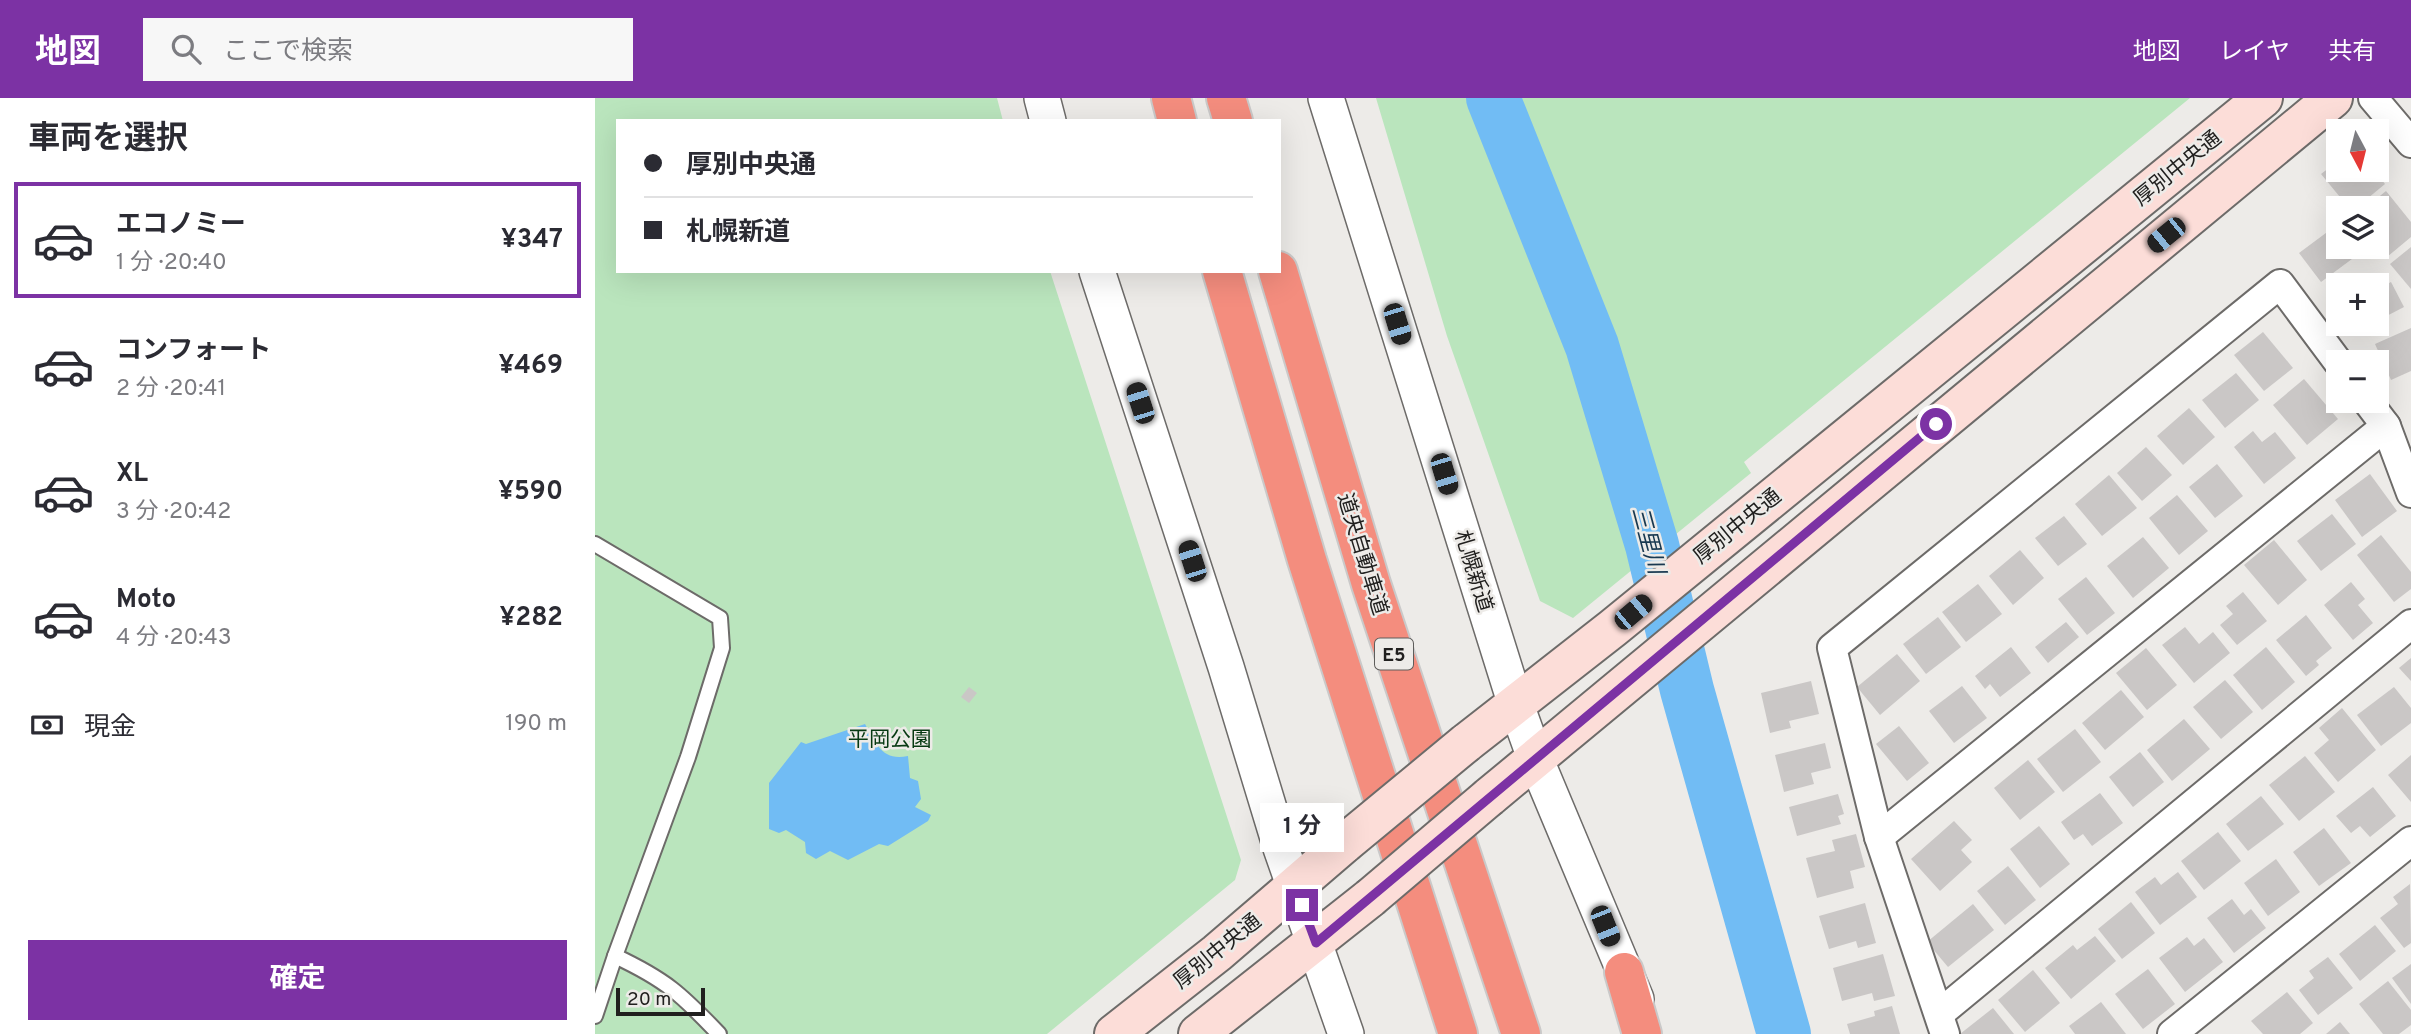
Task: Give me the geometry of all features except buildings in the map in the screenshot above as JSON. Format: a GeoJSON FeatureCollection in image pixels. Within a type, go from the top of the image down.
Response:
{"type":"FeatureCollection","features":[{"type":"Feature","properties":{"kind":"highway"},"geometry":{"type":"LineString","coordinates":[[1171,98],[1176,119]]}},
{"type":"Feature","properties":{"kind":"highway"},"geometry":{"type":"LineString","coordinates":[[1226,98],[1232,119]]}},
{"type":"Feature","properties":{"kind":"highway","name":"E5"},"geometry":{"type":"LineString","coordinates":[[1223,273],[1307,560],[1458,1034]]}},
{"type":"Feature","properties":{"kind":"highway","name":"道央自動車道"},"geometry":{"type":"LineString","coordinates":[[1279,273],[1371,584],[1521,1034]]}},
{"type":"Feature","properties":{"kind":"highway"},"geometry":{"type":"LineString","coordinates":[[1624,972],[1642,1034]]}},
{"type":"Feature","properties":{"kind":"main road","name":"厚別中央通"},"geometry":{"type":"LineString","coordinates":[[1114,1034],[1515,702],[1613,628],[2263,98]]}},
{"type":"Feature","properties":{"kind":"main road"},"geometry":{"type":"LineString","coordinates":[[1198,1034],[1316,943],[1535,758],[2333,98]]}},
{"type":"Feature","properties":{"kind":"street"},"geometry":{"type":"LineString","coordinates":[[1042,98],[1047,119]]}},
{"type":"Feature","properties":{"kind":"street","name":"札幌新道"},"geometry":{"type":"LineString","coordinates":[[1326,98],[1515,702],[1535,758],[1652,1034]]}},
{"type":"Feature","properties":{"kind":"street"},"geometry":{"type":"LineString","coordinates":[[2373,98],[2411,143]]}},
{"type":"Feature","properties":{"kind":"street"},"geometry":{"type":"LineString","coordinates":[[1098,273],[1295,886],[1346,1034]]}},
{"type":"Feature","properties":{"kind":"street"},"geometry":{"type":"LineString","coordinates":[[2329,350],[2280,285],[1832,648],[1879,837],[1942,1024],[2411,624]]}},
{"type":"Feature","properties":{"kind":"street"},"geometry":{"type":"LineString","coordinates":[[2376,413],[2386,426],[2411,493]]}},
{"type":"Feature","properties":{"kind":"street"},"geometry":{"type":"LineString","coordinates":[[1879,837],[2386,426]]}},
{"type":"Feature","properties":{"kind":"street"},"geometry":{"type":"LineString","coordinates":[[2172,1034],[2411,841]]}},
{"type":"Feature","properties":{"kind":"lane"},"geometry":{"type":"LineString","coordinates":[[595,544],[720,618],[722,648],[688,757],[595,1016]]}},
{"type":"Feature","properties":{"kind":"lane"},"geometry":{"type":"LineString","coordinates":[[615,956],[656,975],[676,989],[719,1034]]}},
{"type":"Feature","properties":{"kind":"green space","name":"平岡公園"},"geometry":{"type":"Polygon","coordinates":[[[595,98],[997,98],[1002,119],[616,119],[616,273],[1051,273],[1241,860],[1235,880],[1047,1034],[595,1034],[595,98]]]}},
{"type":"Feature","properties":{"kind":"green space"},"geometry":{"type":"Polygon","coordinates":[[[1376,98],[2190,98],[1744,462],[1751,473],[1573,618],[1540,601],[1447,336],[1376,98]]]}},
{"type":"Feature","properties":{"kind":"water"},"geometry":{"type":"Polygon","coordinates":[[[865,724],[877,745],[886,754],[908,756],[910,778],[918,781],[921,799],[915,807],[931,815],[928,821],[888,846],[879,844],[848,860],[830,851],[816,859],[806,853],[805,842],[786,830],[779,833],[769,829],[769,783],[801,742],[806,744],[865,724]]]}},
{"type":"Feature","properties":{"kind":"waterway","name":"三里川"},"geometry":{"type":"LineString","coordinates":[[1493,98],[1592,346],[1652,545],[1687,690],[1784,1034]]}},
{"type":"Feature","properties":{"kind":"route"},"geometry":{"type":"LineString","coordinates":[[1302,905],[1316,943],[1936,424]]}}]}
